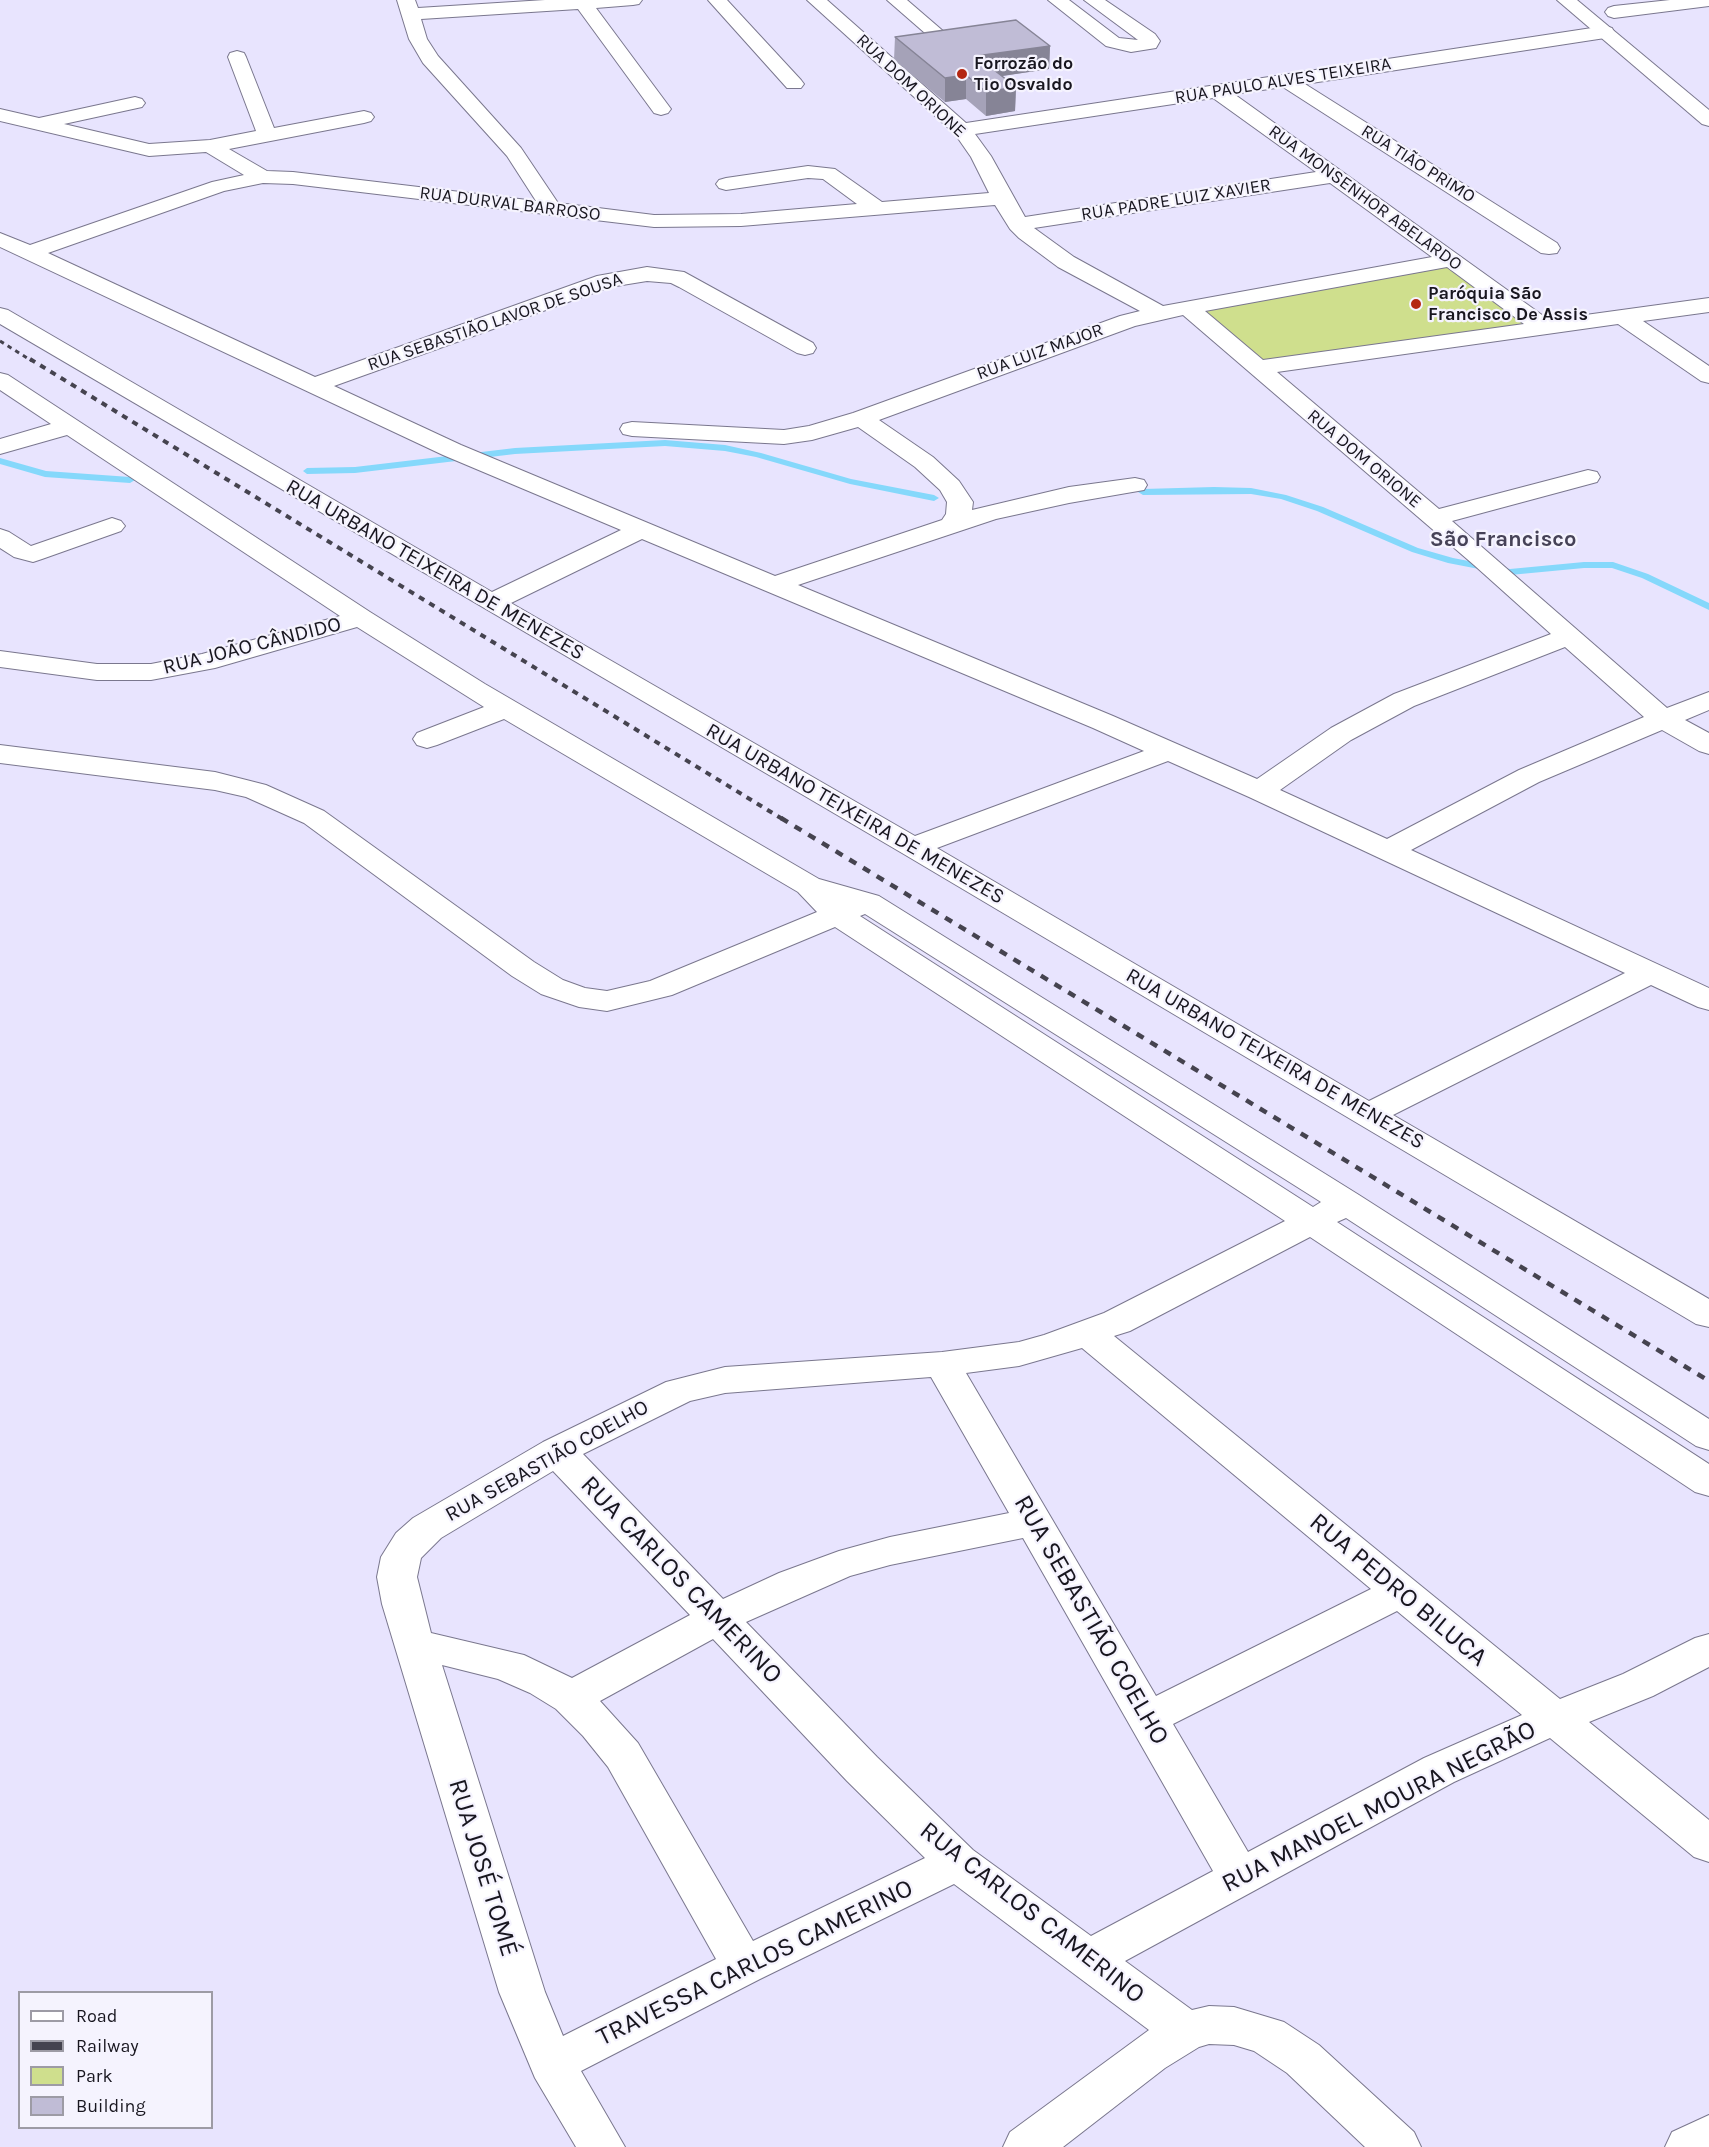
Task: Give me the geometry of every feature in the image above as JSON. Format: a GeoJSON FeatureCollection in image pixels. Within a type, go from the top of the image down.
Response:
{"type":"FeatureCollection","features":[{"type":"Feature","properties":{"kind":"street"},"geometry":{"type":"LineString","coordinates":[[551,209],[514,152],[430,59],[418,39],[407,7],[633,0]]}},
{"type":"Feature","properties":{"kind":"street"},"geometry":{"type":"LineString","coordinates":[[717,0],[794,84]]}},
{"type":"Feature","properties":{"kind":"street","name":"RUA DOM ORIONE"},"geometry":{"type":"LineString","coordinates":[[816,0],[962,130],[981,156],[1018,224],[1039,243],[1066,262],[1159,313]]}},
{"type":"Feature","properties":{"kind":"street"},"geometry":{"type":"LineString","coordinates":[[896,0],[948,44]]}},
{"type":"Feature","properties":{"kind":"street"},"geometry":{"type":"LineString","coordinates":[[1057,0],[1113,42],[1131,46],[1149,44],[1151,41],[1148,38],[1093,0]]}},
{"type":"Feature","properties":{"kind":"street"},"geometry":{"type":"LineString","coordinates":[[1566,0],[1709,120]]}},
{"type":"Feature","properties":{"kind":"street"},"geometry":{"type":"LineString","coordinates":[[1599,0],[1631,27]]}},
{"type":"Feature","properties":{"kind":"street"},"geometry":{"type":"LineString","coordinates":[[1614,12],[1709,1]]}},
{"type":"Feature","properties":{"kind":"street"},"geometry":{"type":"LineString","coordinates":[[583,3],[661,109]]}},
{"type":"Feature","properties":{"kind":"street","name":"RUA PAULO ALVES TEIXEIRA"},"geometry":{"type":"LineString","coordinates":[[962,130],[1605,32]]}},
{"type":"Feature","properties":{"kind":"street"},"geometry":{"type":"LineString","coordinates":[[237,57],[267,135]]}},
{"type":"Feature","properties":{"kind":"street","name":"RUA TIÃO PRIMO"},"geometry":{"type":"LineString","coordinates":[[1286,80],[1550,248]]}},
{"type":"Feature","properties":{"kind":"street","name":"RUA MONSENHOR ABELARDO"},"geometry":{"type":"LineString","coordinates":[[1217,91],[1542,326]]}},
{"type":"Feature","properties":{"kind":"street"},"geometry":{"type":"LineString","coordinates":[[38,123],[135,103]]}},
{"type":"Feature","properties":{"kind":"street"},"geometry":{"type":"LineString","coordinates":[[0,115],[149,150],[210,146],[364,117]]}},
{"type":"Feature","properties":{"kind":"street"},"geometry":{"type":"LineString","coordinates":[[210,146],[262,177]]}},
{"type":"Feature","properties":{"kind":"street"},"geometry":{"type":"LineString","coordinates":[[726,184],[808,172],[828,173],[878,209]]}},
{"type":"Feature","properties":{"kind":"street","name":"RUA PADRE LUIZ XAVIER"},"geometry":{"type":"LineString","coordinates":[[1018,224],[1334,176]]}},
{"type":"Feature","properties":{"kind":"street","name":"RUA DURVAL BARROSO"},"geometry":{"type":"LineString","coordinates":[[30,252],[225,184],[262,177],[292,178],[610,217],[682,221],[878,209],[1003,198]]}},
{"type":"Feature","properties":{"kind":"street"},"geometry":{"type":"LineString","coordinates":[[0,238],[452,450],[776,584],[1169,751],[1709,1000]]}},
{"type":"Feature","properties":{"kind":"street","name":"RUA LUIZ MAJOR"},"geometry":{"type":"LineString","coordinates":[[632,429],[784,437],[812,433],[861,418],[1097,331],[1159,313],[1452,260]]}},
{"type":"Feature","properties":{"kind":"street","name":"RUA SEBASTIÃO LAVOR DE SOUSA"},"geometry":{"type":"LineString","coordinates":[[313,386],[605,281],[647,274],[676,277],[687,282],[805,348]]}},
{"type":"Feature","properties":{"kind":"street"},"geometry":{"type":"LineString","coordinates":[[1256,368],[1542,326],[1709,305]]}},
{"type":"Feature","properties":{"kind":"street","name":"RUA DOM ORIONE"},"geometry":{"type":"LineString","coordinates":[[1187,307],[1483,560],[1663,719],[1709,745]]}},
{"type":"Feature","properties":{"kind":"street","name":"RUA URBANO TEIXEIRA DE MENEZES"},"geometry":{"type":"LineString","coordinates":[[0,315],[1709,1314]]}},
{"type":"Feature","properties":{"kind":"street"},"geometry":{"type":"LineString","coordinates":[[1620,316],[1709,376]]}},
{"type":"Feature","properties":{"kind":"street"},"geometry":{"type":"LineString","coordinates":[[0,380],[361,618],[506,708],[808,885],[868,902],[1347,1203],[1709,1437]]}},
{"type":"Feature","properties":{"kind":"street"},"geometry":{"type":"LineString","coordinates":[[861,418],[924,462],[951,486],[960,502],[959,514],[953,523]]}},
{"type":"Feature","properties":{"kind":"street"},"geometry":{"type":"LineString","coordinates":[[0,447],[70,426]]}},
{"type":"Feature","properties":{"kind":"street"},"geometry":{"type":"LineString","coordinates":[[1434,518],[1588,477]]}},
{"type":"Feature","properties":{"kind":"street"},"geometry":{"type":"LineString","coordinates":[[776,584],[953,523],[1031,502],[1135,485]]}},
{"type":"Feature","properties":{"kind":"street"},"geometry":{"type":"LineString","coordinates":[[0,537],[23,552],[33,554],[112,526]]}},
{"type":"Feature","properties":{"kind":"street"},"geometry":{"type":"LineString","coordinates":[[491,603],[642,529]]}},
{"type":"Feature","properties":{"kind":"street","name":"RUA JOÃO CÂNDIDO"},"geometry":{"type":"LineString","coordinates":[[0,659],[97,672],[151,672],[205,662],[361,618]]}},
{"type":"Feature","properties":{"kind":"street"},"geometry":{"type":"LineString","coordinates":[[1259,791],[1341,734],[1404,700],[1569,636]]}},
{"type":"Feature","properties":{"kind":"street"},"geometry":{"type":"LineString","coordinates":[[1387,851],[1529,776],[1709,700]]}},
{"type":"Feature","properties":{"kind":"street"},"geometry":{"type":"LineString","coordinates":[[427,739],[506,708]]}},
{"type":"Feature","properties":{"kind":"street"},"geometry":{"type":"LineString","coordinates":[[913,847],[1169,751]]}},
{"type":"Feature","properties":{"kind":"street"},"geometry":{"type":"LineString","coordinates":[[0,754],[150,772],[256,791],[314,817],[523,969],[552,987],[579,997],[607,1001],[661,988],[868,902]]}},
{"type":"Feature","properties":{"kind":"street"},"geometry":{"type":"LineString","coordinates":[[808,885],[837,915],[1709,1482]]}},
{"type":"Feature","properties":{"kind":"street"},"geometry":{"type":"LineString","coordinates":[[1369,1114],[1650,973]]}},
{"type":"Feature","properties":{"kind":"street","name":"RUA SEBASTIÃO COELHO"},"geometry":{"type":"LineString","coordinates":[[397,1577],[401,1557],[405,1550],[427,1528],[557,1451],[659,1399],[699,1385],[751,1377],[942,1364],[1019,1354],[1088,1334],[1135,1313],[1347,1203]]}},
{"type":"Feature","properties":{"kind":"street","name":"RUA PEDRO BILUCA"},"geometry":{"type":"LineString","coordinates":[[1088,1334],[1709,1845]]}},
{"type":"Feature","properties":{"kind":"street","name":"RUA SEBASTIÃO COELHO"},"geometry":{"type":"LineString","coordinates":[[942,1364],[1239,1876]]}},
{"type":"Feature","properties":{"kind":"street","name":"RUA CARLOS CAMERINO"},"geometry":{"type":"LineString","coordinates":[[557,1451],[898,1806],[957,1862],[1186,2031]]}},
{"type":"Feature","properties":{"kind":"street"},"geometry":{"type":"LineString","coordinates":[[571,1698],[718,1618],[793,1583],[839,1565],[890,1551],[1034,1522]]}},
{"type":"Feature","properties":{"kind":"street","name":"RUA JOSÉ TOMÉ"},"geometry":{"type":"LineString","coordinates":[[397,1577],[402,1605],[522,1992],[552,2064],[601,2147]]}},
{"type":"Feature","properties":{"kind":"street"},"geometry":{"type":"LineString","coordinates":[[1148,1718],[1400,1592]]}},
{"type":"Feature","properties":{"kind":"street"},"geometry":{"type":"LineString","coordinates":[[415,1645],[509,1666],[545,1682],[571,1698],[598,1725],[622,1755],[744,1966]]}},
{"type":"Feature","properties":{"kind":"street","name":"RUA MANOEL MOURA NEGRÃO"},"geometry":{"type":"LineString","coordinates":[[1088,1959],[1439,1770],[1638,1685],[1709,1649]]}},
{"type":"Feature","properties":{"kind":"street","name":"TRAVESSA CARLOS CAMERINO"},"geometry":{"type":"LineString","coordinates":[[552,2064],[744,1966],[957,1862]]}},
{"type":"Feature","properties":{"kind":"street"},"geometry":{"type":"LineString","coordinates":[[1027,2147],[1149,2054],[1186,2031],[1209,2025],[1234,2026],[1268,2036],[1303,2059],[1397,2147]]}},
{"type":"Feature","properties":{"kind":"street"},"geometry":{"type":"LineString","coordinates":[[1689,2147],[1709,2136]]}},
{"type":"Feature","properties":{"kind":"green space"},"geometry":{"type":"Polygon","coordinates":[[[1452,260],[1542,326],[1256,368],[1187,307],[1452,260]]]}},
{"type":"Feature","properties":{"kind":"building"},"geometry":{"type":"Polygon","coordinates":[[[1016,20],[1050,46],[976,56],[1016,87],[986,92],[966,75],[945,78],[895,37],[1016,20]]]}},
{"type":"Feature","properties":{"kind":"waterway"},"geometry":{"type":"LineString","coordinates":[[307,471],[355,470],[515,451],[665,443],[725,448],[850,481],[934,498]]}},
{"type":"Feature","properties":{"kind":"waterway"},"geometry":{"type":"LineString","coordinates":[[0,461],[45,474],[130,480]]}},
{"type":"Feature","properties":{"kind":"waterway"},"geometry":{"type":"LineString","coordinates":[[1143,492],[1251,491],[1283,497],[1320,509],[1415,550],[1451,561],[1510,572],[1584,565],[1613,565],[1645,576],[1709,607]]}},
{"type":"Feature","properties":{"kind":"railway"},"geometry":{"type":"LineString","coordinates":[[0,341],[32,361]]}},
{"type":"Feature","properties":{"kind":"railway"},"geometry":{"type":"LineString","coordinates":[[30,359],[784,820]]}},
{"type":"Feature","properties":{"kind":"railway"},"geometry":{"type":"LineString","coordinates":[[781,818],[1709,1381]]}},
{"type":"Feature","properties":{"kind":"place","name":"Forrozão do Tio Osvaldo"},"geometry":{"type":"Point","coordinates":[962,74]}},
{"type":"Feature","properties":{"kind":"place","name":"Paróquia São Francisco De Assis"},"geometry":{"type":"Point","coordinates":[1416,304]}},
{"type":"Feature","properties":{"kind":"district","name":"São Francisco"},"geometry":{"type":"Point","coordinates":[1503,540]}}]}
